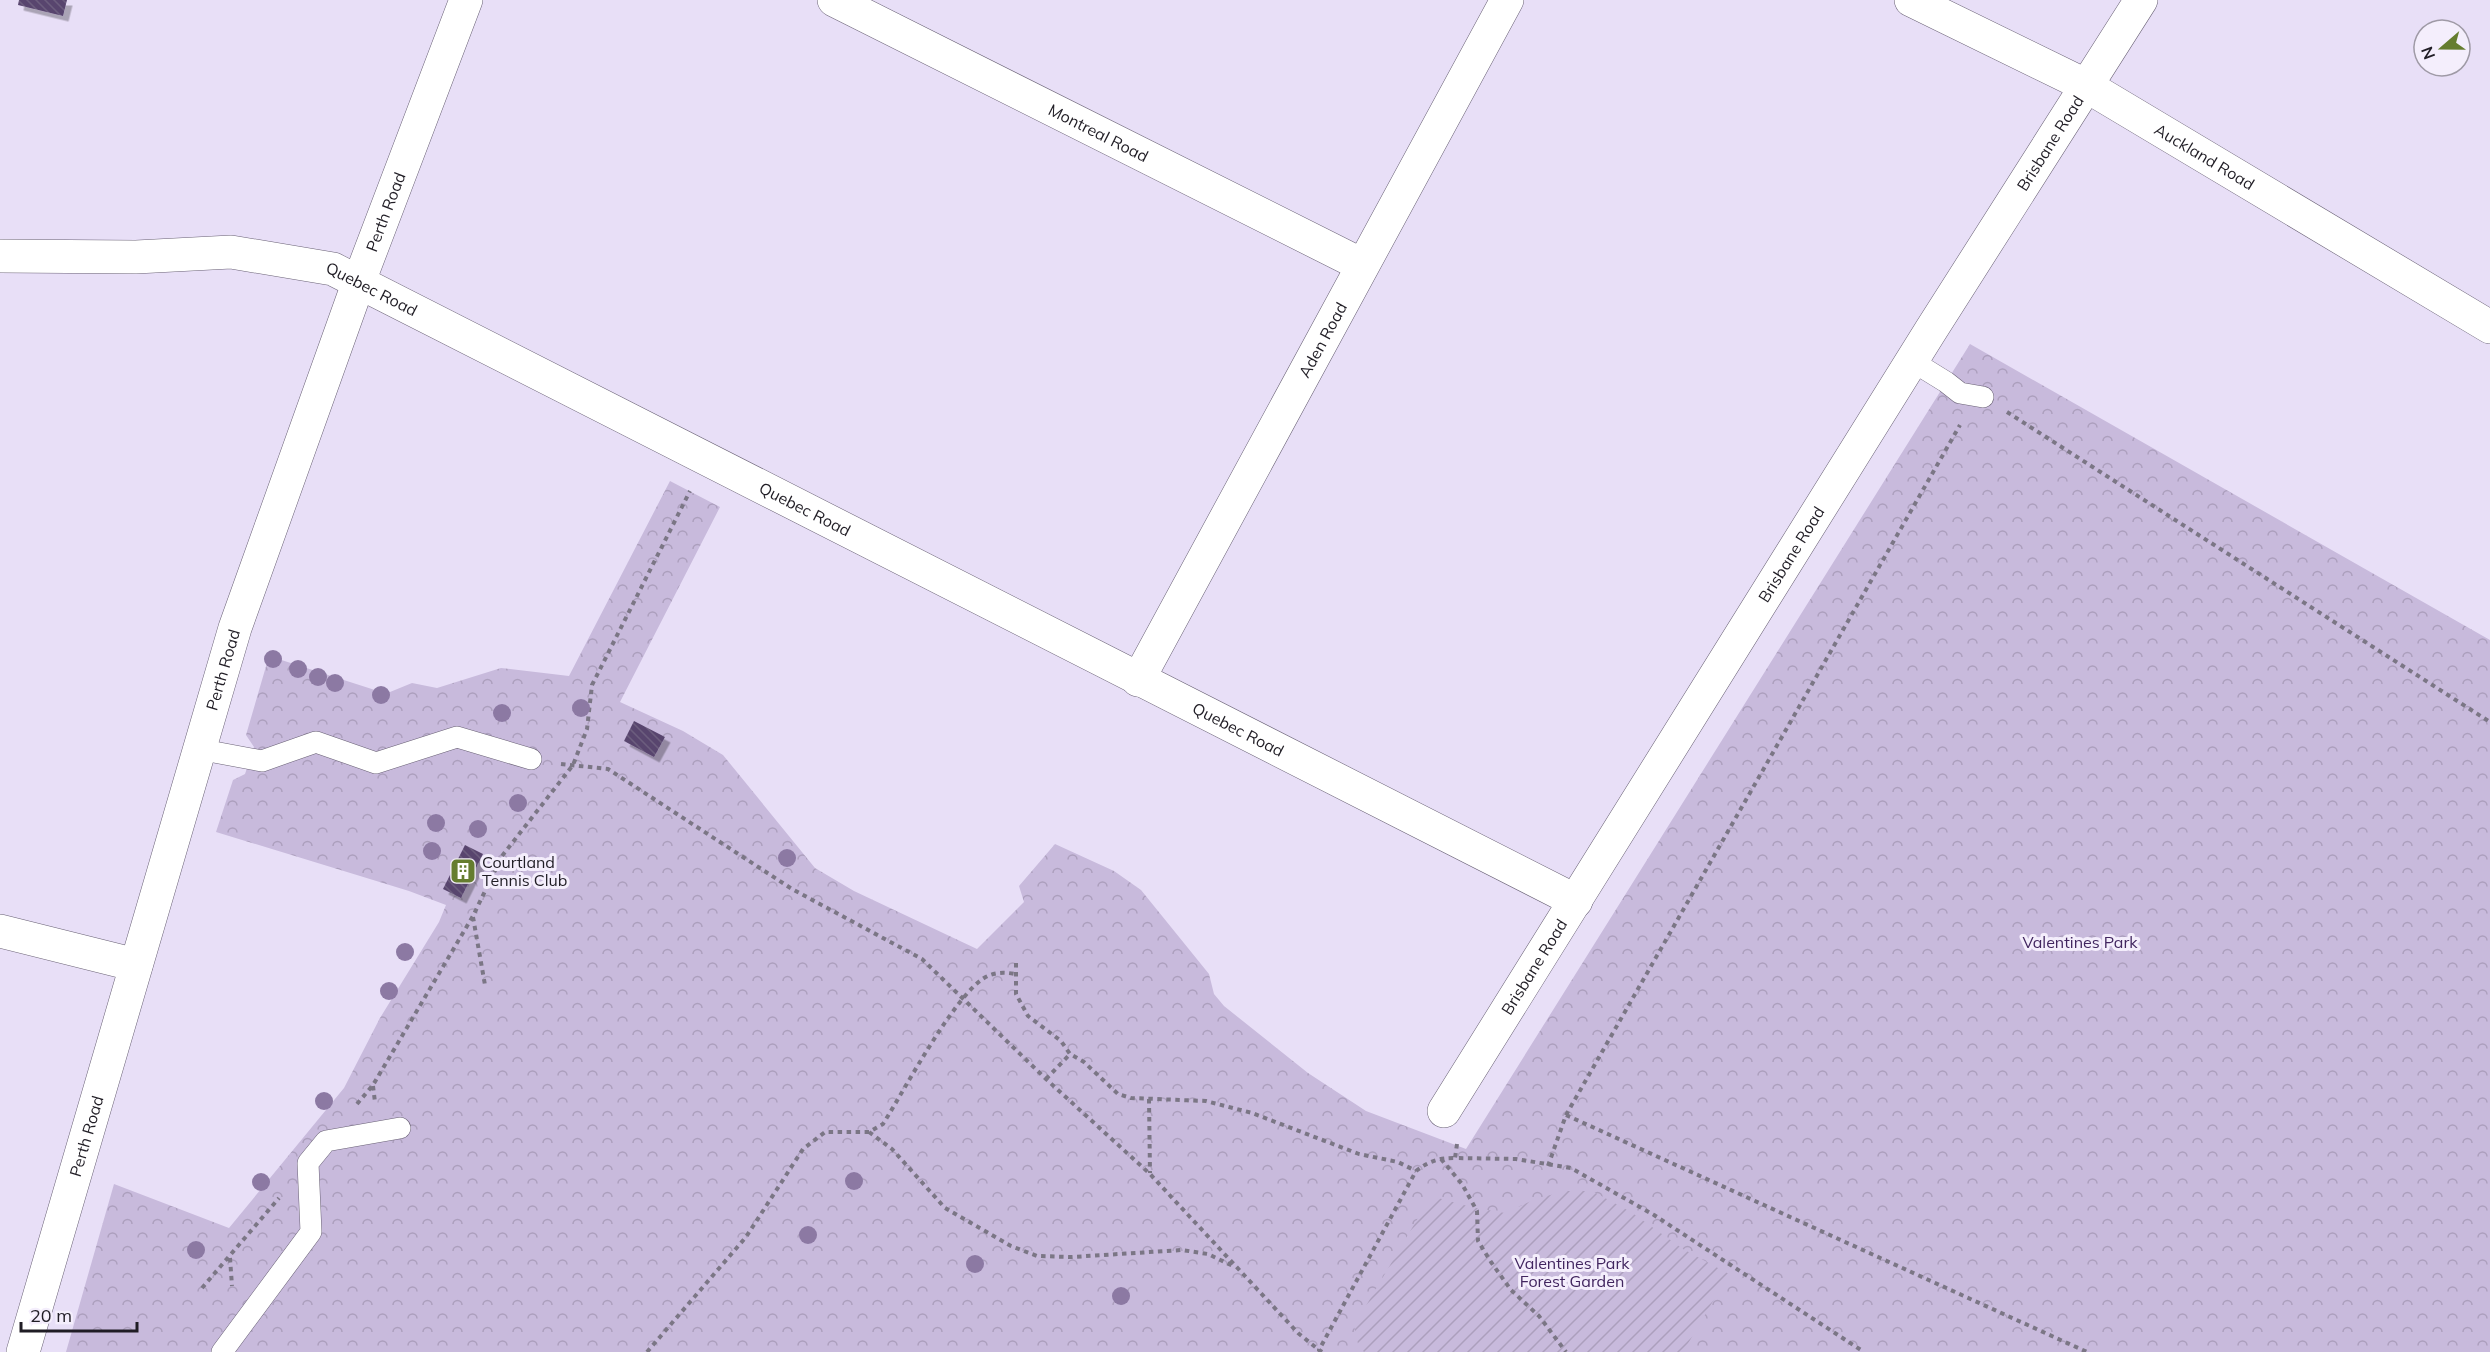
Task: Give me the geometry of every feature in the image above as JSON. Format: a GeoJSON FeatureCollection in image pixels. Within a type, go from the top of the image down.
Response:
{"type":"FeatureCollection","features":[{"type":"Feature","properties":{"kind":"street","name":"Perth Road"},"geometry":{"type":"LineString","coordinates":[[23,1352],[235,628],[358,284],[466,0]]}},
{"type":"Feature","properties":{"kind":"street","name":"Montreal Road"},"geometry":{"type":"LineString","coordinates":[[834,0],[1362,265]]}},
{"type":"Feature","properties":{"kind":"street","name":"Aden Road"},"geometry":{"type":"LineString","coordinates":[[1138,680],[1507,0]]}},
{"type":"Feature","properties":{"kind":"street","name":"Auckland Road"},"geometry":{"type":"LineString","coordinates":[[1911,0],[2085,85],[2490,327]]}},
{"type":"Feature","properties":{"kind":"street","name":"Brisbane Road"},"geometry":{"type":"LineString","coordinates":[[1444,1111],[2085,85],[2141,0]]}},
{"type":"Feature","properties":{"kind":"street","name":"Quebec Road"},"geometry":{"type":"LineString","coordinates":[[0,256],[136,257],[231,252],[333,269],[358,284],[707,458],[1138,680],[1576,900]]}},
{"type":"Feature","properties":{"kind":"street"},"geometry":{"type":"LineString","coordinates":[[0,931],[136,965]]}},
{"type":"Feature","properties":{"kind":"lane"},"geometry":{"type":"LineString","coordinates":[[1912,362],[1960,393],[1983,397]]}},
{"type":"Feature","properties":{"kind":"lane"},"geometry":{"type":"LineString","coordinates":[[198,749],[262,761],[316,742],[376,763],[457,737],[531,759]]}},
{"type":"Feature","properties":{"kind":"lane"},"geometry":{"type":"LineString","coordinates":[[222,1352],[311,1232],[308,1163],[326,1141],[400,1128]]}},
{"type":"Feature","properties":{"kind":"path"},"geometry":{"type":"LineString","coordinates":[[1548,1166],[1566,1115],[1955,431],[1983,397],[2490,722]]}},
{"type":"Feature","properties":{"kind":"path"},"geometry":{"type":"LineString","coordinates":[[326,1141],[373,1085],[473,916],[502,856],[573,765],[586,729],[592,686],[707,458]]}},
{"type":"Feature","properties":{"kind":"path"},"geometry":{"type":"LineString","coordinates":[[531,759],[608,769],[792,889],[922,959],[1150,1174],[1298,1333],[1320,1351],[1416,1171],[1427,1162],[1440,1158],[1455,1158],[1516,1159],[1571,1168],[1654,1215],[1863,1352]]}},
{"type":"Feature","properties":{"kind":"path"},"geometry":{"type":"LineString","coordinates":[[473,916],[484,985]]}},
{"type":"Feature","properties":{"kind":"path"},"geometry":{"type":"LineString","coordinates":[[1016,963],[1016,994],[1028,1016],[1061,1041],[1070,1054],[1084,1062],[1118,1094],[1149,1099],[1206,1101],[1240,1110],[1359,1154],[1398,1162],[1416,1171]]}},
{"type":"Feature","properties":{"kind":"path"},"geometry":{"type":"LineString","coordinates":[[647,1352],[746,1238],[803,1149],[825,1132],[869,1132],[883,1124],[962,998],[983,979],[995,973],[1015,974]]}},
{"type":"Feature","properties":{"kind":"path"},"geometry":{"type":"LineString","coordinates":[[1046,1078],[1070,1054]]}},
{"type":"Feature","properties":{"kind":"path"},"geometry":{"type":"LineString","coordinates":[[1149,1099],[1150,1174]]}},
{"type":"Feature","properties":{"kind":"path"},"geometry":{"type":"LineString","coordinates":[[1444,1111],[1448,1124],[1457,1138],[1455,1158]]}},
{"type":"Feature","properties":{"kind":"path"},"geometry":{"type":"LineString","coordinates":[[1566,1115],[2087,1352]]}},
{"type":"Feature","properties":{"kind":"path"},"geometry":{"type":"LineString","coordinates":[[869,1132],[892,1149],[945,1208],[1020,1249],[1038,1256],[1072,1257],[1182,1250],[1208,1254],[1238,1268]]}},
{"type":"Feature","properties":{"kind":"path"},"geometry":{"type":"LineString","coordinates":[[1440,1158],[1462,1184],[1477,1211],[1478,1241],[1491,1262],[1511,1290],[1539,1316],[1566,1352]]}},
{"type":"Feature","properties":{"kind":"path"},"geometry":{"type":"LineString","coordinates":[[202,1288],[308,1163]]}},
{"type":"Feature","properties":{"kind":"green space","name":"Valentines Park"},"geometry":{"type":"Polygon","coordinates":[[[1970,344],[2490,640],[2490,1352],[66,1352],[114,1184],[229,1228],[344,1088],[380,1018],[439,922],[446,905],[409,891],[216,832],[233,780],[245,774],[254,747],[246,735],[269,656],[378,691],[390,692],[412,683],[437,688],[501,668],[569,676],[670,481],[720,507],[620,702],[683,731],[723,755],[815,868],[854,891],[977,949],[1024,902],[1019,886],[1055,844],[1114,871],[1141,890],[1209,974],[1214,994],[1224,1006],[1308,1073],[1366,1111],[1466,1149],[1970,344]]]}},
{"type":"Feature","properties":{"kind":"green space","name":"Valentines Park Forest Garden"},"geometry":{"type":"Polygon","coordinates":[[[1567,1191],[1592,1191],[1631,1212],[1683,1249],[1729,1274],[1683,1352],[1364,1352],[1358,1344],[1354,1326],[1431,1196],[1505,1213],[1538,1198],[1567,1191]]]}},
{"type":"Feature","properties":{"kind":"building"},"geometry":{"type":"Polygon","coordinates":[[[19,0],[67,0],[63,16],[18,5],[19,0]]]}},
{"type":"Feature","properties":{"kind":"building"},"geometry":{"type":"Polygon","coordinates":[[[634,721],[665,737],[654,757],[624,741],[634,721]]]}},
{"type":"Feature","properties":{"kind":"building","name":"Courtland Tennis Club"},"geometry":{"type":"Polygon","coordinates":[[[465,845],[483,854],[461,898],[443,889],[465,845]]]}},
{"type":"Feature","properties":{"kind":"place","name":"Courtland Tennis Club"},"geometry":{"type":"Point","coordinates":[463,871]}}]}
